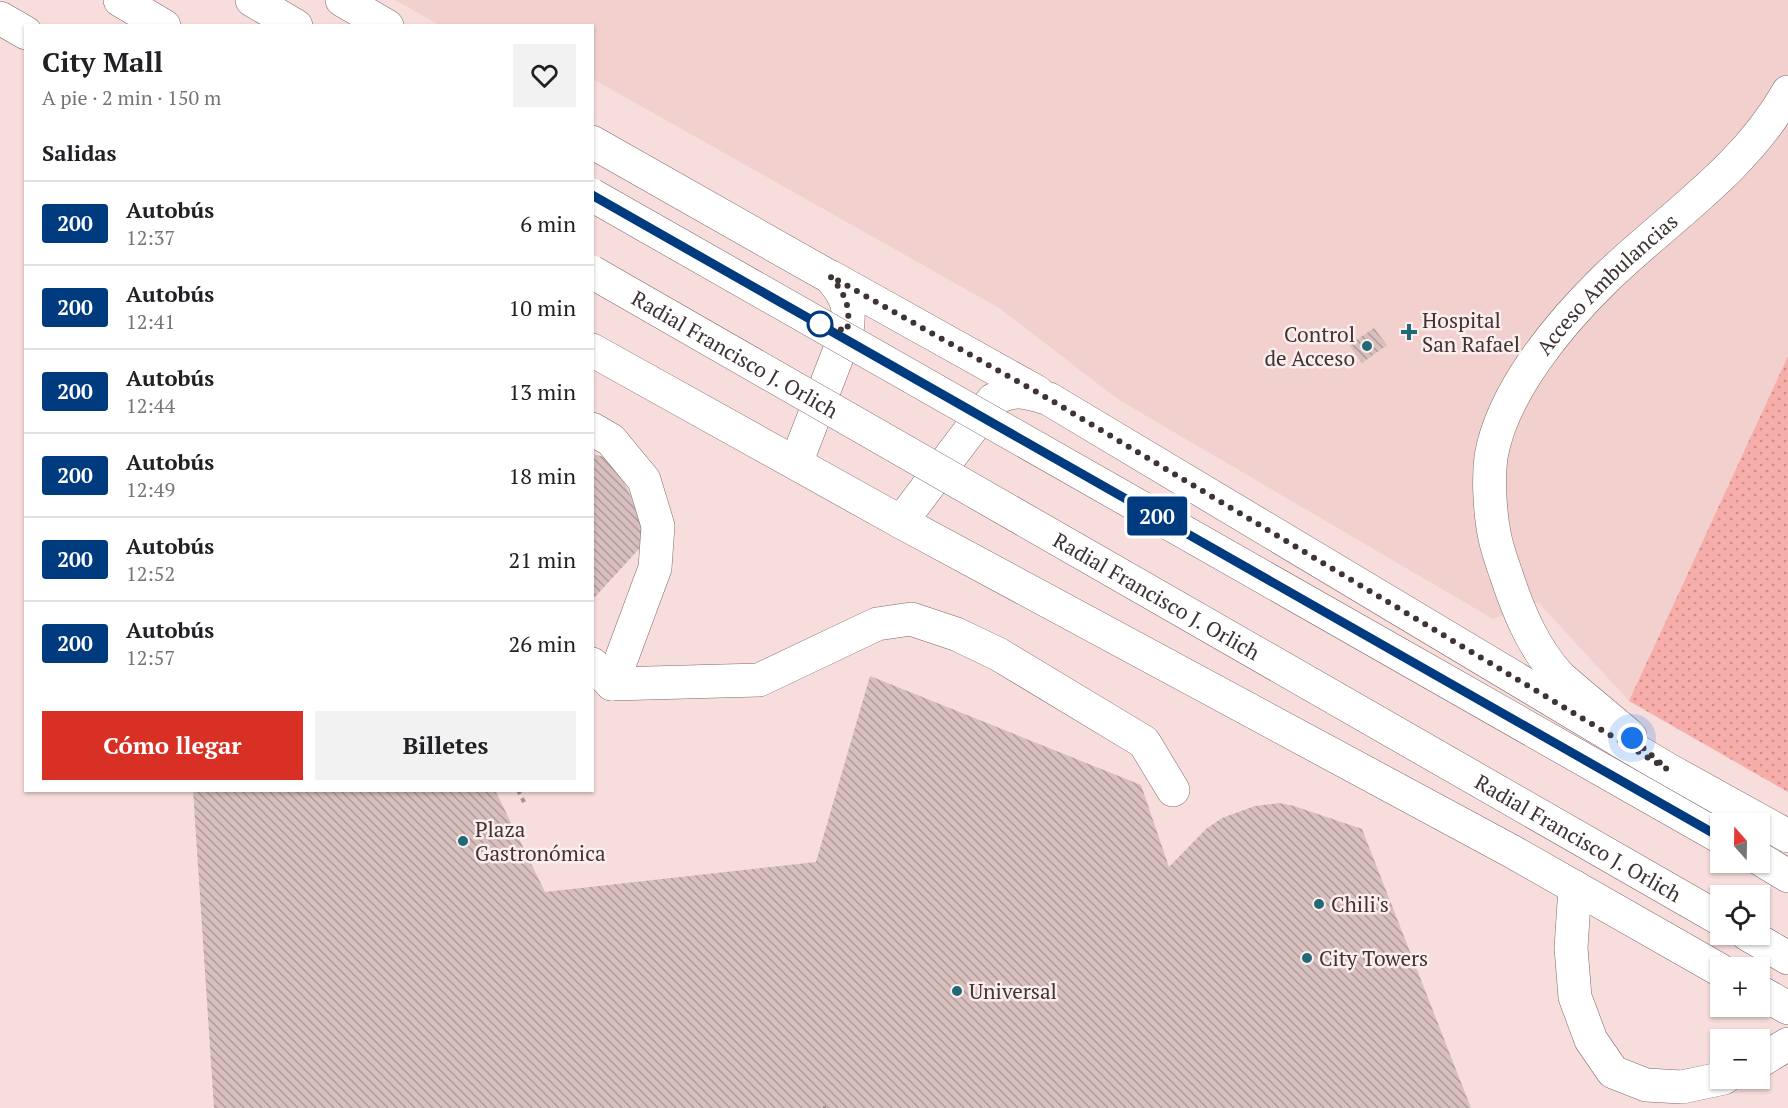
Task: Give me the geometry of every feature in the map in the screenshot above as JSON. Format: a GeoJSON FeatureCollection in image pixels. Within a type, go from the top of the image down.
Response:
{"type":"FeatureCollection","features":[{"type":"Feature","properties":{"kind":"main road"},"geometry":{"type":"LineString","coordinates":[[120,0],[161,24]]}},
{"type":"Feature","properties":{"kind":"main road"},"geometry":{"type":"LineString","coordinates":[[252,0],[293,24]]}},
{"type":"Feature","properties":{"kind":"main road"},"geometry":{"type":"LineString","coordinates":[[342,0],[384,24]]}},
{"type":"Feature","properties":{"kind":"main road"},"geometry":{"type":"LineString","coordinates":[[0,18],[24,32]]}},
{"type":"Feature","properties":{"kind":"main road","name":"Acceso Ambulancias"},"geometry":{"type":"LineString","coordinates":[[1667,769],[1560,677],[1540,651],[1518,609],[1495,537],[1490,497],[1491,457],[1502,421],[1518,387],[1550,339],[1605,279],[1746,151],[1775,115],[1788,92]]}},
{"type":"Feature","properties":{"kind":"main road"},"geometry":{"type":"LineString","coordinates":[[594,143],[1049,399],[1667,769],[1788,837]]}},
{"type":"Feature","properties":{"kind":"main road"},"geometry":{"type":"LineString","coordinates":[[594,196],[1710,831]]}},
{"type":"Feature","properties":{"kind":"main road","name":"Radial Francisco J. Orlich"},"geometry":{"type":"LineString","coordinates":[[594,273],[1710,913]]}},
{"type":"Feature","properties":{"kind":"main road"},"geometry":{"type":"LineString","coordinates":[[796,463],[847,331],[850,314],[847,302],[830,276]]}},
{"type":"Feature","properties":{"kind":"main road"},"geometry":{"type":"LineString","coordinates":[[594,351],[901,522],[1513,852],[1710,964]]}},
{"type":"Feature","properties":{"kind":"main road"},"geometry":{"type":"LineString","coordinates":[[901,522],[993,400],[1004,393],[1015,391],[1049,399]]}},
{"type":"Feature","properties":{"kind":"main road"},"geometry":{"type":"LineString","coordinates":[[594,430],[611,440],[644,480],[658,526],[655,568],[602,674],[759,680],[877,624],[911,619],[956,634],[998,654],[1144,742],[1173,790]]}},
{"type":"Feature","properties":{"kind":"main road"},"geometry":{"type":"LineString","coordinates":[[1770,865],[1788,876]]}},
{"type":"Feature","properties":{"kind":"main road"},"geometry":{"type":"LineString","coordinates":[[1575,887],[1571,948],[1575,998],[1591,1040],[1613,1072],[1646,1086],[1682,1087],[1710,1081]]}},
{"type":"Feature","properties":{"kind":"main road"},"geometry":{"type":"LineString","coordinates":[[1766,945],[1788,958]]}},
{"type":"Feature","properties":{"kind":"main road"},"geometry":{"type":"LineString","coordinates":[[1770,998],[1788,1008]]}},
{"type":"Feature","properties":{"kind":"main road"},"geometry":{"type":"LineString","coordinates":[[1770,1055],[1788,1044]]}},
{"type":"Feature","properties":{"kind":"path"},"geometry":{"type":"LineString","coordinates":[[519,792],[525,804]]}},
{"type":"Feature","properties":{"kind":"shaded area","name":"Hospital San Rafael"},"geometry":{"type":"Polygon","coordinates":[[[395,0],[1788,0],[1788,356],[1629,701],[1538,602],[1493,619],[1119,400],[999,308],[594,80],[594,24],[437,24],[395,0]]]}},
{"type":"Feature","properties":{"kind":"shaded area"},"geometry":{"type":"Polygon","coordinates":[[[1788,356],[1788,792],[1629,701],[1788,356]]]}},
{"type":"Feature","properties":{"kind":"building"},"geometry":{"type":"Polygon","coordinates":[[[1374,328],[1387,345],[1362,363],[1349,345],[1374,328]]]}},
{"type":"Feature","properties":{"kind":"building"},"geometry":{"type":"Polygon","coordinates":[[[594,454],[613,459],[650,537],[594,598],[594,454]]]}},
{"type":"Feature","properties":{"kind":"building"},"geometry":{"type":"Polygon","coordinates":[[[870,676],[1141,785],[1169,867],[1206,829],[1222,818],[1255,806],[1279,803],[1294,806],[1362,829],[1471,1108],[214,1108],[193,792],[496,792],[545,892],[816,862],[870,676]]]}},
{"type":"Feature","properties":{"kind":"bus line","name":"200"},"geometry":{"type":"LineString","coordinates":[[594,196],[1710,831]]}},
{"type":"Feature","properties":{"kind":"place","name":"Hospital San Rafael"},"geometry":{"type":"Point","coordinates":[1409,332]}},
{"type":"Feature","properties":{"kind":"place","name":"Control de Acceso"},"geometry":{"type":"Point","coordinates":[1367,346]}},
{"type":"Feature","properties":{"kind":"place","name":"Plaza Gastronómica"},"geometry":{"type":"Point","coordinates":[463,841]}},
{"type":"Feature","properties":{"kind":"place","name":"Chili's"},"geometry":{"type":"Point","coordinates":[1319,904]}},
{"type":"Feature","properties":{"kind":"place","name":"City Towers"},"geometry":{"type":"Point","coordinates":[1307,958]}},
{"type":"Feature","properties":{"kind":"place","name":"Universal"},"geometry":{"type":"Point","coordinates":[957,991]}},
{"type":"Feature","properties":{"kind":"route"},"geometry":{"type":"LineString","coordinates":[[820,324],[847,331],[850,314],[847,302],[830,276],[1049,399],[1667,769],[1632,738]]}}]}
